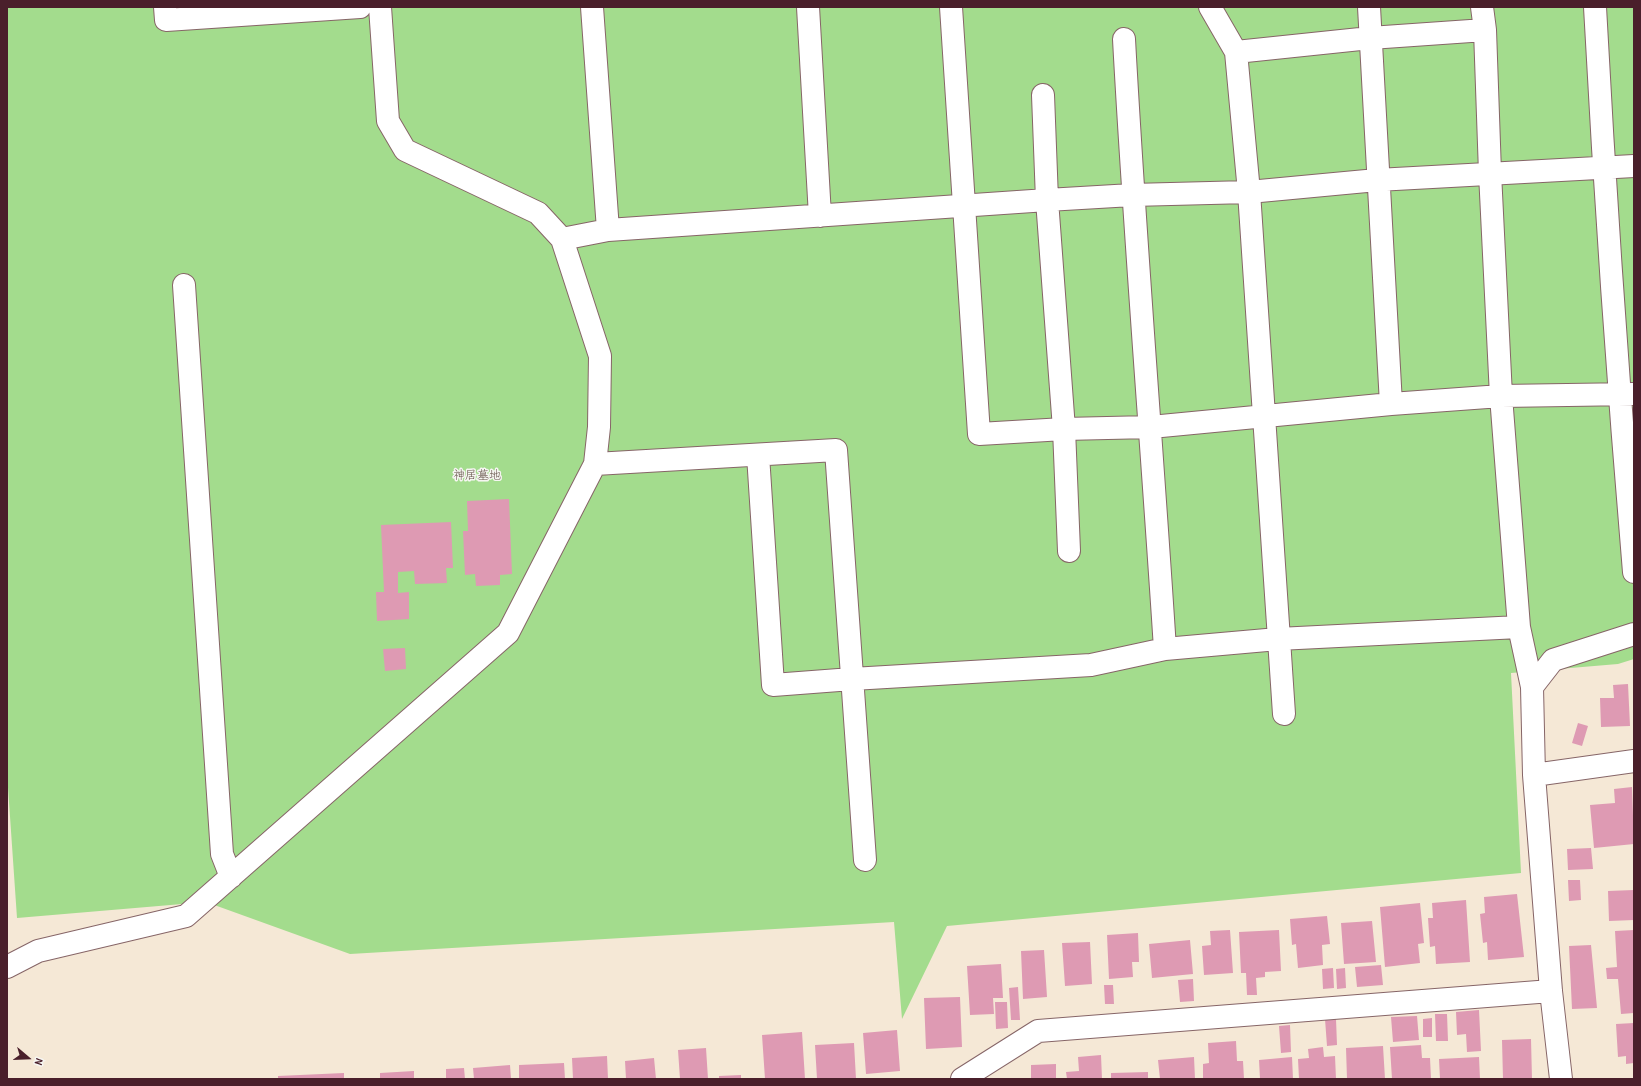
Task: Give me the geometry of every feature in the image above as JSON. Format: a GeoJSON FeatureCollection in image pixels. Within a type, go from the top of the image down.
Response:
{"type":"FeatureCollection","features":[{"type":"Feature","properties":{"kind":"street"},"geometry":{"type":"LineString","coordinates":[[165,7],[166,20],[360,7]]}},
{"type":"Feature","properties":{"kind":"street"},"geometry":{"type":"LineString","coordinates":[[7,967],[38,952],[186,916],[508,633],[595,464],[599,427],[600,356],[562,239],[538,213],[405,150],[388,121],[380,7]]}},
{"type":"Feature","properties":{"kind":"street"},"geometry":{"type":"LineString","coordinates":[[592,7],[608,230]]}},
{"type":"Feature","properties":{"kind":"street"},"geometry":{"type":"LineString","coordinates":[[808,7],[820,216]]}},
{"type":"Feature","properties":{"kind":"street"},"geometry":{"type":"LineString","coordinates":[[951,7],[978,434],[1064,429],[1151,427],[1391,404],[1501,396],[1626,394]]}},
{"type":"Feature","properties":{"kind":"street"},"geometry":{"type":"LineString","coordinates":[[1210,7],[1236,52],[1249,192],[1284,714]]}},
{"type":"Feature","properties":{"kind":"street"},"geometry":{"type":"LineString","coordinates":[[1369,7],[1391,404]]}},
{"type":"Feature","properties":{"kind":"street"},"geometry":{"type":"LineString","coordinates":[[1482,7],[1485,30],[1490,173],[1501,396],[1519,627],[1532,687],[1534,775],[1551,991],[1561,1079]]}},
{"type":"Feature","properties":{"kind":"street"},"geometry":{"type":"LineString","coordinates":[[1595,7],[1603,167],[1626,394],[1634,572]]}},
{"type":"Feature","properties":{"kind":"street"},"geometry":{"type":"LineString","coordinates":[[1236,52],[1370,38],[1485,30]]}},
{"type":"Feature","properties":{"kind":"street"},"geometry":{"type":"LineString","coordinates":[[1124,39],[1132,195],[1151,427],[1166,649]]}},
{"type":"Feature","properties":{"kind":"street"},"geometry":{"type":"LineString","coordinates":[[1043,95],[1047,200],[1064,429],[1069,551]]}},
{"type":"Feature","properties":{"kind":"street"},"geometry":{"type":"LineString","coordinates":[[562,239],[608,230],[1047,200],[1132,195],[1249,192],[1378,180],[1634,166]]}},
{"type":"Feature","properties":{"kind":"street"},"geometry":{"type":"LineString","coordinates":[[184,284],[222,854],[231,877]]}},
{"type":"Feature","properties":{"kind":"street"},"geometry":{"type":"LineString","coordinates":[[595,464],[836,450],[865,860]]}},
{"type":"Feature","properties":{"kind":"street"},"geometry":{"type":"LineString","coordinates":[[758,454],[773,685],[1091,665],[1166,649],[1278,639],[1519,627]]}},
{"type":"Feature","properties":{"kind":"street"},"geometry":{"type":"LineString","coordinates":[[1532,687],[1553,660],[1634,634]]}},
{"type":"Feature","properties":{"kind":"street"},"geometry":{"type":"LineString","coordinates":[[1534,775],[1634,761]]}},
{"type":"Feature","properties":{"kind":"street"},"geometry":{"type":"LineString","coordinates":[[962,1079],[1038,1031],[1551,991]]}},
{"type":"Feature","properties":{"kind":"green space","name":"神居墓地"},"geometry":{"type":"Polygon","coordinates":[[[7,7],[1634,7],[1634,659],[1618,664],[1511,673],[1521,873],[947,926],[902,1019],[894,922],[350,954],[206,902],[17,918],[7,773],[7,7]]]}},
{"type":"Feature","properties":{"kind":"building"},"geometry":{"type":"Polygon","coordinates":[[[509,499],[512,574],[500,575],[500,585],[476,586],[475,574],[465,575],[463,531],[468,531],[467,501],[509,499]]]}},
{"type":"Feature","properties":{"kind":"building"},"geometry":{"type":"Polygon","coordinates":[[[451,522],[453,568],[446,568],[447,583],[415,584],[414,571],[398,572],[398,593],[409,592],[409,619],[377,621],[376,592],[384,592],[381,525],[451,522]]]}},
{"type":"Feature","properties":{"kind":"building"},"geometry":{"type":"Polygon","coordinates":[[[405,648],[406,669],[385,671],[383,649],[405,648]]]}},
{"type":"Feature","properties":{"kind":"building"},"geometry":{"type":"Polygon","coordinates":[[[1628,684],[1630,726],[1601,727],[1600,698],[1614,698],[1613,685],[1628,684]]]}},
{"type":"Feature","properties":{"kind":"building"},"geometry":{"type":"Polygon","coordinates":[[[1578,723],[1588,726],[1582,746],[1572,743],[1578,723]]]}},
{"type":"Feature","properties":{"kind":"building"},"geometry":{"type":"Polygon","coordinates":[[[1632,787],[1634,844],[1594,848],[1590,805],[1615,803],[1614,789],[1632,787]]]}},
{"type":"Feature","properties":{"kind":"building"},"geometry":{"type":"Polygon","coordinates":[[[1591,848],[1593,869],[1568,870],[1567,849],[1591,848]]]}},
{"type":"Feature","properties":{"kind":"building"},"geometry":{"type":"Polygon","coordinates":[[[1568,880],[1580,880],[1581,900],[1569,901],[1568,880]]]}},
{"type":"Feature","properties":{"kind":"building"},"geometry":{"type":"Polygon","coordinates":[[[1634,890],[1634,920],[1609,921],[1608,891],[1634,890]]]}},
{"type":"Feature","properties":{"kind":"building"},"geometry":{"type":"Polygon","coordinates":[[[1517,894],[1524,957],[1488,960],[1487,942],[1483,943],[1480,914],[1485,913],[1484,897],[1517,894]]]}},
{"type":"Feature","properties":{"kind":"building"},"geometry":{"type":"Polygon","coordinates":[[[1466,900],[1470,962],[1436,964],[1435,946],[1430,947],[1428,918],[1433,918],[1432,903],[1466,900]]]}},
{"type":"Feature","properties":{"kind":"building"},"geometry":{"type":"Polygon","coordinates":[[[1420,903],[1424,943],[1418,944],[1420,963],[1385,967],[1380,907],[1420,903]]]}},
{"type":"Feature","properties":{"kind":"building"},"geometry":{"type":"Polygon","coordinates":[[[1327,916],[1330,944],[1322,945],[1323,965],[1298,968],[1296,944],[1292,945],[1290,919],[1327,916]]]}},
{"type":"Feature","properties":{"kind":"building"},"geometry":{"type":"Polygon","coordinates":[[[1372,921],[1376,962],[1344,964],[1341,923],[1372,921]]]}},
{"type":"Feature","properties":{"kind":"building"},"geometry":{"type":"Polygon","coordinates":[[[1230,930],[1233,973],[1204,975],[1202,946],[1211,945],[1210,931],[1230,930]]]}},
{"type":"Feature","properties":{"kind":"building"},"geometry":{"type":"Polygon","coordinates":[[[1279,930],[1281,971],[1265,972],[1265,977],[1256,978],[1257,995],[1247,995],[1246,973],[1241,973],[1239,932],[1279,930]]]}},
{"type":"Feature","properties":{"kind":"building"},"geometry":{"type":"Polygon","coordinates":[[[1634,930],[1634,1013],[1621,1014],[1618,979],[1607,979],[1606,968],[1617,967],[1615,931],[1634,930]]]}},
{"type":"Feature","properties":{"kind":"building"},"geometry":{"type":"Polygon","coordinates":[[[1138,933],[1139,962],[1132,962],[1133,977],[1109,979],[1107,935],[1138,933]]]}},
{"type":"Feature","properties":{"kind":"building"},"geometry":{"type":"Polygon","coordinates":[[[1190,940],[1193,974],[1152,978],[1149,944],[1190,940]]]}},
{"type":"Feature","properties":{"kind":"building"},"geometry":{"type":"Polygon","coordinates":[[[1090,942],[1092,984],[1065,986],[1062,943],[1090,942]]]}},
{"type":"Feature","properties":{"kind":"building"},"geometry":{"type":"Polygon","coordinates":[[[1591,945],[1597,1008],[1572,1009],[1569,946],[1591,945]]]}},
{"type":"Feature","properties":{"kind":"building"},"geometry":{"type":"Polygon","coordinates":[[[1044,950],[1047,997],[1023,999],[1021,951],[1044,950]]]}},
{"type":"Feature","properties":{"kind":"building"},"geometry":{"type":"Polygon","coordinates":[[[1001,964],[1003,998],[993,998],[994,1014],[970,1015],[967,966],[1001,964]]]}},
{"type":"Feature","properties":{"kind":"building"},"geometry":{"type":"Polygon","coordinates":[[[1381,965],[1383,985],[1357,987],[1355,967],[1381,965]]]}},
{"type":"Feature","properties":{"kind":"building"},"geometry":{"type":"Polygon","coordinates":[[[1333,968],[1334,988],[1323,989],[1322,969],[1333,968]]]}},
{"type":"Feature","properties":{"kind":"building"},"geometry":{"type":"Polygon","coordinates":[[[1345,968],[1346,988],[1337,989],[1336,969],[1345,968]]]}},
{"type":"Feature","properties":{"kind":"building"},"geometry":{"type":"Polygon","coordinates":[[[1193,979],[1194,1001],[1180,1002],[1178,980],[1193,979]]]}},
{"type":"Feature","properties":{"kind":"building"},"geometry":{"type":"Polygon","coordinates":[[[1104,985],[1113,985],[1114,1004],[1105,1004],[1104,985]]]}},
{"type":"Feature","properties":{"kind":"building"},"geometry":{"type":"Polygon","coordinates":[[[1018,987],[1020,1020],[1011,1020],[1009,988],[1018,987]]]}},
{"type":"Feature","properties":{"kind":"building"},"geometry":{"type":"Polygon","coordinates":[[[960,997],[962,1047],[926,1049],[924,998],[960,997]]]}},
{"type":"Feature","properties":{"kind":"building"},"geometry":{"type":"Polygon","coordinates":[[[995,1002],[1007,1002],[1008,1028],[996,1029],[995,1002]]]}},
{"type":"Feature","properties":{"kind":"building"},"geometry":{"type":"Polygon","coordinates":[[[1479,1010],[1481,1051],[1467,1052],[1466,1034],[1457,1035],[1456,1012],[1479,1010]]]}},
{"type":"Feature","properties":{"kind":"building"},"geometry":{"type":"Polygon","coordinates":[[[1435,1014],[1447,1014],[1448,1041],[1436,1041],[1435,1014]]]}},
{"type":"Feature","properties":{"kind":"building"},"geometry":{"type":"Polygon","coordinates":[[[1417,1016],[1419,1040],[1393,1042],[1391,1017],[1417,1016]]]}},
{"type":"Feature","properties":{"kind":"building"},"geometry":{"type":"Polygon","coordinates":[[[1432,1018],[1432,1037],[1423,1037],[1423,1019],[1432,1018]]]}},
{"type":"Feature","properties":{"kind":"building"},"geometry":{"type":"Polygon","coordinates":[[[1325,1019],[1336,1019],[1337,1045],[1327,1046],[1325,1019]]]}},
{"type":"Feature","properties":{"kind":"building"},"geometry":{"type":"Polygon","coordinates":[[[1634,1023],[1634,1063],[1626,1064],[1626,1056],[1618,1057],[1616,1024],[1634,1023]]]}},
{"type":"Feature","properties":{"kind":"building"},"geometry":{"type":"Polygon","coordinates":[[[1290,1025],[1291,1052],[1281,1053],[1279,1026],[1290,1025]]]}},
{"type":"Feature","properties":{"kind":"building"},"geometry":{"type":"Polygon","coordinates":[[[897,1030],[900,1071],[866,1074],[863,1033],[897,1030]]]}},
{"type":"Feature","properties":{"kind":"building"},"geometry":{"type":"Polygon","coordinates":[[[802,1032],[805,1079],[765,1079],[762,1035],[802,1032]]]}},
{"type":"Feature","properties":{"kind":"building"},"geometry":{"type":"Polygon","coordinates":[[[1531,1039],[1532,1079],[1503,1079],[1502,1040],[1531,1039]]]}},
{"type":"Feature","properties":{"kind":"building"},"geometry":{"type":"Polygon","coordinates":[[[1236,1041],[1237,1061],[1243,1061],[1244,1079],[1203,1079],[1203,1064],[1209,1063],[1208,1043],[1236,1041]]]}},
{"type":"Feature","properties":{"kind":"building"},"geometry":{"type":"Polygon","coordinates":[[[854,1043],[856,1079],[817,1079],[815,1045],[854,1043]]]}},
{"type":"Feature","properties":{"kind":"building"},"geometry":{"type":"Polygon","coordinates":[[[1421,1045],[1422,1058],[1430,1058],[1431,1079],[1392,1079],[1390,1047],[1421,1045]]]}},
{"type":"Feature","properties":{"kind":"building"},"geometry":{"type":"Polygon","coordinates":[[[1383,1046],[1385,1079],[1347,1079],[1346,1048],[1383,1046]]]}},
{"type":"Feature","properties":{"kind":"building"},"geometry":{"type":"Polygon","coordinates":[[[1323,1047],[1324,1057],[1335,1056],[1336,1079],[1299,1079],[1298,1059],[1309,1058],[1308,1049],[1323,1047]]]}},
{"type":"Feature","properties":{"kind":"building"},"geometry":{"type":"Polygon","coordinates":[[[706,1048],[708,1079],[680,1079],[678,1050],[706,1048]]]}},
{"type":"Feature","properties":{"kind":"building"},"geometry":{"type":"Polygon","coordinates":[[[1101,1055],[1102,1079],[1067,1079],[1066,1072],[1079,1071],[1078,1057],[1101,1055]]]}},
{"type":"Feature","properties":{"kind":"building"},"geometry":{"type":"Polygon","coordinates":[[[607,1056],[608,1079],[573,1079],[572,1058],[607,1056]]]}},
{"type":"Feature","properties":{"kind":"building"},"geometry":{"type":"Polygon","coordinates":[[[1194,1057],[1195,1079],[1160,1079],[1158,1060],[1194,1057]]]}},
{"type":"Feature","properties":{"kind":"building"},"geometry":{"type":"Polygon","coordinates":[[[1292,1057],[1293,1079],[1260,1079],[1259,1060],[1292,1057]]]}},
{"type":"Feature","properties":{"kind":"building"},"geometry":{"type":"Polygon","coordinates":[[[1479,1057],[1480,1079],[1440,1079],[1439,1059],[1479,1057]]]}},
{"type":"Feature","properties":{"kind":"building"},"geometry":{"type":"Polygon","coordinates":[[[654,1058],[656,1079],[626,1079],[625,1061],[654,1058]]]}},
{"type":"Feature","properties":{"kind":"building"},"geometry":{"type":"Polygon","coordinates":[[[564,1063],[565,1079],[519,1079],[519,1065],[564,1063]]]}},
{"type":"Feature","properties":{"kind":"building"},"geometry":{"type":"Polygon","coordinates":[[[1056,1064],[1056,1079],[1031,1079],[1031,1065],[1056,1064]]]}},
{"type":"Feature","properties":{"kind":"building"},"geometry":{"type":"Polygon","coordinates":[[[510,1065],[511,1079],[474,1079],[473,1068],[510,1065]]]}},
{"type":"Feature","properties":{"kind":"building"},"geometry":{"type":"Polygon","coordinates":[[[464,1068],[465,1079],[446,1079],[446,1069],[464,1068]]]}},
{"type":"Feature","properties":{"kind":"building"},"geometry":{"type":"Polygon","coordinates":[[[414,1071],[414,1079],[380,1079],[380,1073],[414,1071]]]}},
{"type":"Feature","properties":{"kind":"building"},"geometry":{"type":"Polygon","coordinates":[[[1148,1072],[1148,1079],[1111,1079],[1111,1073],[1148,1072]]]}},
{"type":"Feature","properties":{"kind":"building"},"geometry":{"type":"Polygon","coordinates":[[[344,1073],[344,1079],[278,1079],[278,1076],[344,1073]]]}},
{"type":"Feature","properties":{"kind":"building"},"geometry":{"type":"Polygon","coordinates":[[[741,1075],[741,1079],[719,1079],[719,1076],[741,1075]]]}}]}
